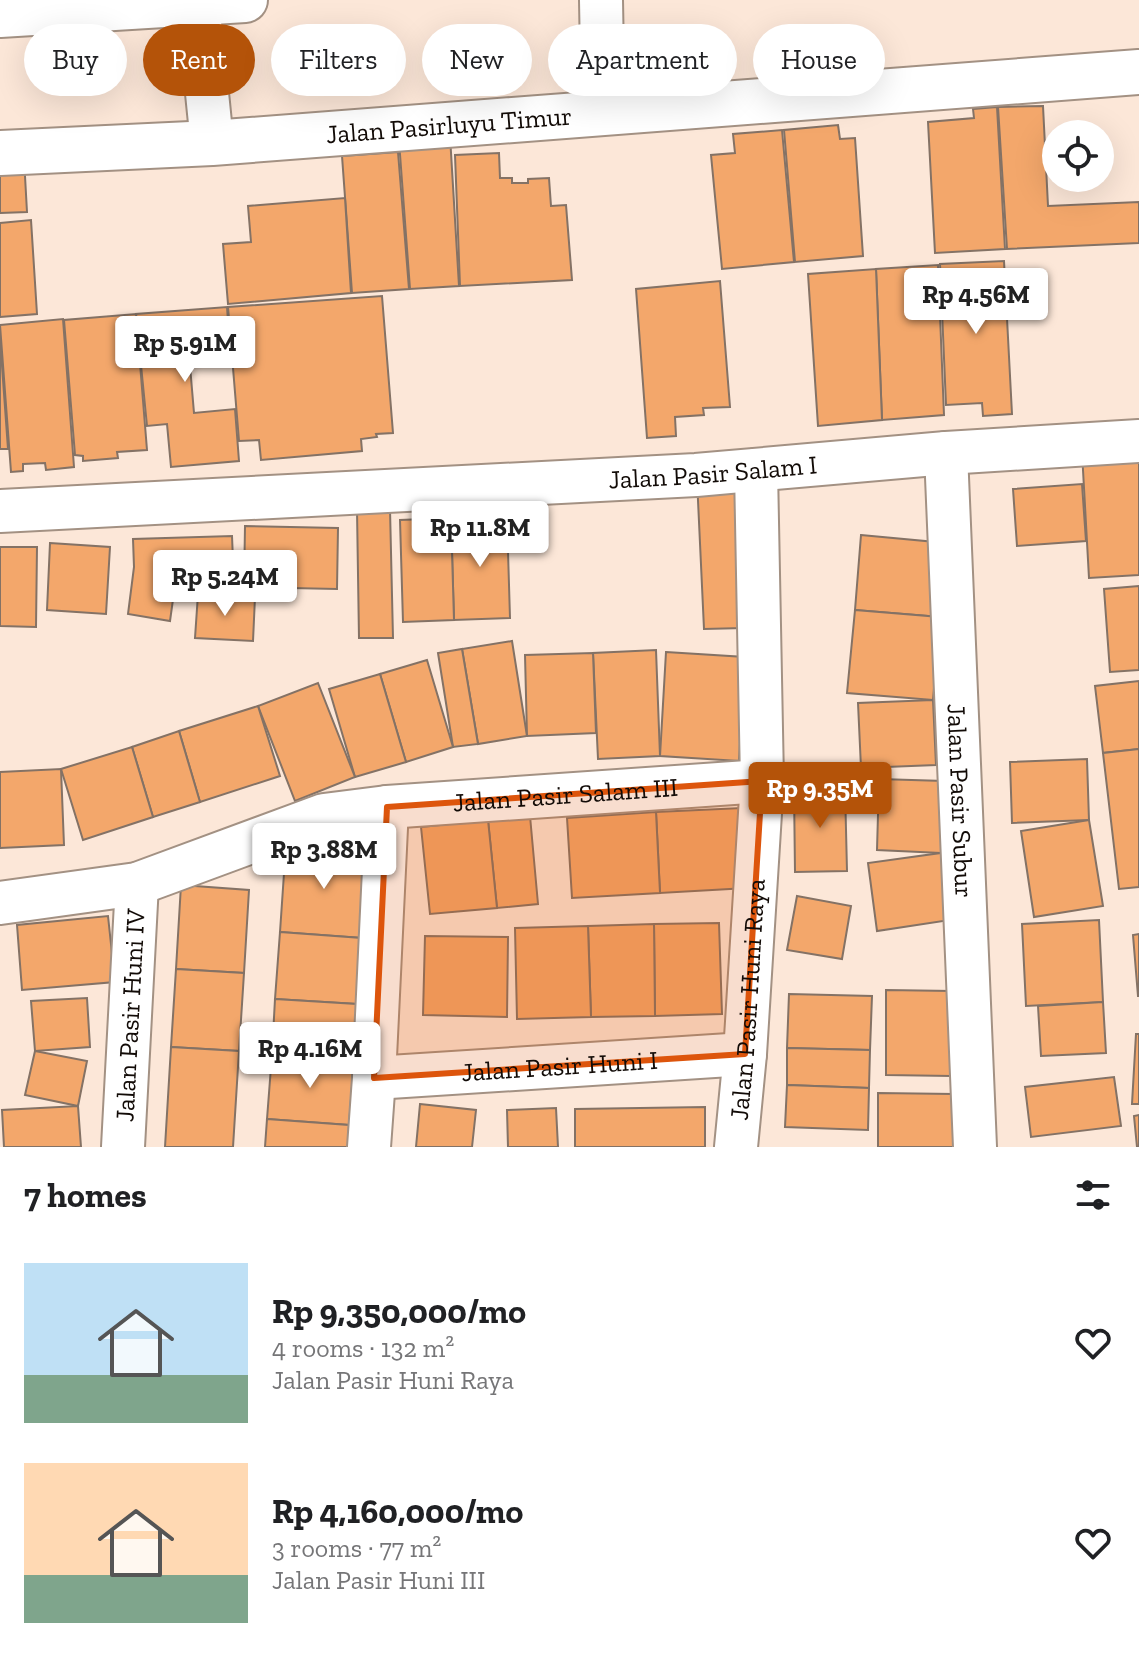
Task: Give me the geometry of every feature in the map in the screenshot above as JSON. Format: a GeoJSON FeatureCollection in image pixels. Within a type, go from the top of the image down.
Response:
{"type":"FeatureCollection","features":[{"type":"Feature","properties":{"kind":"street"},"geometry":{"type":"LineString","coordinates":[[0,15],[199,17],[245,0]]}},
{"type":"Feature","properties":{"kind":"street"},"geometry":{"type":"LineString","coordinates":[[602,4],[602,24]]}},
{"type":"Feature","properties":{"kind":"street"},"geometry":{"type":"LineString","coordinates":[[199,17],[211,133]]}},
{"type":"Feature","properties":{"kind":"street","name":"Jalan Pasirluyu Timur"},"geometry":{"type":"LineString","coordinates":[[737,89],[1139,72]]}},
{"type":"Feature","properties":{"kind":"street","name":"Jalan Pasirluyu Timur"},"geometry":{"type":"LineString","coordinates":[[0,153],[593,96]]}},
{"type":"Feature","properties":{"kind":"street","name":"Jalan Pasir Salam I"},"geometry":{"type":"LineString","coordinates":[[0,511],[696,475],[946,453],[1139,441]]}},
{"type":"Feature","properties":{"kind":"street","name":"Jalan Pasir Subur"},"geometry":{"type":"LineString","coordinates":[[946,453],[975,1147]]}},
{"type":"Feature","properties":{"kind":"street","name":"Jalan Pasir Huni Raya"},"geometry":{"type":"LineString","coordinates":[[736,1147],[762,781],[756,470]]}},
{"type":"Feature","properties":{"kind":"street","name":"Jalan Pasir Salam III"},"geometry":{"type":"LineString","coordinates":[[0,903],[137,884],[324,815],[387,807],[762,781]]}},
{"type":"Feature","properties":{"kind":"street"},"geometry":{"type":"LineString","coordinates":[[369,1147],[387,807]]}},
{"type":"Feature","properties":{"kind":"street","name":"Jalan Pasir Huni IV"},"geometry":{"type":"LineString","coordinates":[[123,1147],[137,884]]}},
{"type":"Feature","properties":{"kind":"street","name":"Jalan Pasir Huni I"},"geometry":{"type":"LineString","coordinates":[[374,1078],[745,1054]]}},
{"type":"Feature","properties":{"kind":"highlighted area"},"geometry":{"type":"Polygon","coordinates":[[[762,781],[745,1054],[374,1078],[387,807],[762,781]]]}},
{"type":"Feature","properties":{"kind":"building"},"geometry":{"type":"Polygon","coordinates":[[[1043,106],[1042,192],[1047,192],[1048,206],[1139,202],[1139,243],[1007,249],[998,107],[1043,106]]]}},
{"type":"Feature","properties":{"kind":"building"},"geometry":{"type":"Polygon","coordinates":[[[997,107],[1005,249],[935,253],[928,122],[974,118],[973,109],[997,107]]]}},
{"type":"Feature","properties":{"kind":"building"},"geometry":{"type":"Polygon","coordinates":[[[838,125],[840,139],[855,138],[863,256],[795,262],[784,130],[838,125]]]}},
{"type":"Feature","properties":{"kind":"building"},"geometry":{"type":"Polygon","coordinates":[[[782,130],[794,262],[722,269],[711,155],[735,153],[733,134],[782,130]]]}},
{"type":"Feature","properties":{"kind":"building"},"geometry":{"type":"Polygon","coordinates":[[[450,136],[459,286],[410,289],[399,141],[450,136]]]}},
{"type":"Feature","properties":{"kind":"building"},"geometry":{"type":"Polygon","coordinates":[[[398,152],[409,289],[352,293],[342,156],[398,152]]]}},
{"type":"Feature","properties":{"kind":"building"},"geometry":{"type":"Polygon","coordinates":[[[499,153],[500,178],[512,178],[512,183],[528,183],[528,179],[549,178],[551,206],[566,205],[572,280],[460,286],[455,155],[499,153]]]}},
{"type":"Feature","properties":{"kind":"building"},"geometry":{"type":"Polygon","coordinates":[[[24,158],[27,212],[0,213],[0,160],[24,158]]]}},
{"type":"Feature","properties":{"kind":"building"},"geometry":{"type":"Polygon","coordinates":[[[345,198],[351,293],[228,304],[223,244],[251,242],[248,206],[345,198]]]}},
{"type":"Feature","properties":{"kind":"building"},"geometry":{"type":"Polygon","coordinates":[[[31,220],[37,314],[0,317],[0,223],[31,220]]]}},
{"type":"Feature","properties":{"kind":"building"},"geometry":{"type":"Polygon","coordinates":[[[1004,261],[1012,414],[983,416],[982,403],[946,405],[940,264],[1004,261]]]}},
{"type":"Feature","properties":{"kind":"building"},"geometry":{"type":"Polygon","coordinates":[[[938,265],[944,415],[882,420],[876,269],[938,265]]]}},
{"type":"Feature","properties":{"kind":"building"},"geometry":{"type":"Polygon","coordinates":[[[876,269],[882,420],[818,426],[808,274],[876,269]]]}},
{"type":"Feature","properties":{"kind":"building"},"geometry":{"type":"Polygon","coordinates":[[[720,281],[730,407],[703,408],[704,415],[675,417],[676,436],[647,438],[636,289],[720,281]]]}},
{"type":"Feature","properties":{"kind":"building"},"geometry":{"type":"Polygon","coordinates":[[[382,296],[393,433],[361,439],[362,451],[261,460],[259,440],[239,441],[228,307],[382,296]]]}},
{"type":"Feature","properties":{"kind":"building"},"geometry":{"type":"Polygon","coordinates":[[[227,307],[230,349],[189,354],[194,413],[235,409],[239,461],[171,467],[167,424],[147,426],[136,314],[227,307]]]}},
{"type":"Feature","properties":{"kind":"building"},"geometry":{"type":"Polygon","coordinates":[[[136,314],[147,450],[117,452],[118,458],[83,461],[83,456],[75,455],[64,320],[136,314]]]}},
{"type":"Feature","properties":{"kind":"building"},"geometry":{"type":"Polygon","coordinates":[[[63,319],[74,467],[46,470],[45,463],[23,464],[23,471],[11,472],[0,325],[63,319]]]}},
{"type":"Feature","properties":{"kind":"building"},"geometry":{"type":"Polygon","coordinates":[[[0,338],[8,449],[0,449],[0,338]]]}},
{"type":"Feature","properties":{"kind":"building"},"geometry":{"type":"Polygon","coordinates":[[[1139,449],[1139,575],[1089,578],[1082,452],[1139,449]]]}},
{"type":"Feature","properties":{"kind":"building"},"geometry":{"type":"Polygon","coordinates":[[[738,477],[744,628],[704,629],[697,479],[738,477]]]}},
{"type":"Feature","properties":{"kind":"building"},"geometry":{"type":"Polygon","coordinates":[[[1082,484],[1086,541],[1017,546],[1013,489],[1082,484]]]}},
{"type":"Feature","properties":{"kind":"building"},"geometry":{"type":"Polygon","coordinates":[[[390,509],[393,638],[359,638],[357,510],[390,509]]]}},
{"type":"Feature","properties":{"kind":"building"},"geometry":{"type":"Polygon","coordinates":[[[451,518],[507,518],[510,618],[454,620],[451,518]]]}},
{"type":"Feature","properties":{"kind":"building"},"geometry":{"type":"Polygon","coordinates":[[[451,518],[454,620],[403,622],[400,520],[451,518]]]}},
{"type":"Feature","properties":{"kind":"building"},"geometry":{"type":"Polygon","coordinates":[[[245,526],[338,528],[337,589],[244,587],[245,526]]]}},
{"type":"Feature","properties":{"kind":"building"},"geometry":{"type":"Polygon","coordinates":[[[861,535],[946,543],[940,617],[855,610],[861,535]]]}},
{"type":"Feature","properties":{"kind":"building"},"geometry":{"type":"Polygon","coordinates":[[[232,536],[234,584],[175,585],[170,621],[128,614],[134,567],[133,539],[232,536]]]}},
{"type":"Feature","properties":{"kind":"building"},"geometry":{"type":"Polygon","coordinates":[[[50,543],[110,547],[106,614],[47,610],[50,543]]]}},
{"type":"Feature","properties":{"kind":"building"},"geometry":{"type":"Polygon","coordinates":[[[0,547],[37,547],[36,627],[0,626],[0,547]]]}},
{"type":"Feature","properties":{"kind":"building"},"geometry":{"type":"Polygon","coordinates":[[[1139,586],[1139,670],[1110,672],[1104,589],[1139,586]]]}},
{"type":"Feature","properties":{"kind":"building"},"geometry":{"type":"Polygon","coordinates":[[[198,594],[255,597],[253,641],[195,638],[198,594]]]}},
{"type":"Feature","properties":{"kind":"building"},"geometry":{"type":"Polygon","coordinates":[[[855,610],[940,617],[933,700],[847,693],[855,610]]]}},
{"type":"Feature","properties":{"kind":"building"},"geometry":{"type":"Polygon","coordinates":[[[512,641],[527,736],[478,744],[462,649],[512,641]]]}},
{"type":"Feature","properties":{"kind":"building"},"geometry":{"type":"Polygon","coordinates":[[[462,649],[478,744],[453,747],[438,653],[462,649]]]}},
{"type":"Feature","properties":{"kind":"building"},"geometry":{"type":"Polygon","coordinates":[[[656,650],[660,756],[598,759],[593,653],[656,650]]]}},
{"type":"Feature","properties":{"kind":"building"},"geometry":{"type":"Polygon","coordinates":[[[666,652],[745,657],[739,761],[660,756],[666,652]]]}},
{"type":"Feature","properties":{"kind":"building"},"geometry":{"type":"Polygon","coordinates":[[[593,653],[596,733],[527,736],[525,655],[593,653]]]}},
{"type":"Feature","properties":{"kind":"building"},"geometry":{"type":"Polygon","coordinates":[[[427,660],[453,747],[406,762],[380,674],[427,660]]]}},
{"type":"Feature","properties":{"kind":"building"},"geometry":{"type":"Polygon","coordinates":[[[380,674],[406,762],[355,777],[329,689],[380,674]]]}},
{"type":"Feature","properties":{"kind":"building"},"geometry":{"type":"Polygon","coordinates":[[[1139,681],[1139,749],[1103,753],[1095,686],[1139,681]]]}},
{"type":"Feature","properties":{"kind":"building"},"geometry":{"type":"Polygon","coordinates":[[[318,683],[355,777],[295,801],[258,706],[318,683]]]}},
{"type":"Feature","properties":{"kind":"building"},"geometry":{"type":"Polygon","coordinates":[[[933,700],[936,765],[861,768],[858,703],[933,700]]]}},
{"type":"Feature","properties":{"kind":"building"},"geometry":{"type":"Polygon","coordinates":[[[258,706],[280,776],[200,802],[179,731],[258,706]]]}},
{"type":"Feature","properties":{"kind":"building"},"geometry":{"type":"Polygon","coordinates":[[[179,731],[200,802],[153,817],[132,747],[179,731]]]}},
{"type":"Feature","properties":{"kind":"building"},"geometry":{"type":"Polygon","coordinates":[[[132,747],[153,817],[83,840],[61,769],[132,747]]]}},
{"type":"Feature","properties":{"kind":"building"},"geometry":{"type":"Polygon","coordinates":[[[1139,749],[1139,887],[1119,889],[1103,753],[1139,749]]]}},
{"type":"Feature","properties":{"kind":"building"},"geometry":{"type":"Polygon","coordinates":[[[1087,759],[1089,820],[1012,823],[1010,762],[1087,759]]]}},
{"type":"Feature","properties":{"kind":"building"},"geometry":{"type":"Polygon","coordinates":[[[61,769],[64,845],[0,848],[0,772],[61,769]]]}},
{"type":"Feature","properties":{"kind":"building"},"geometry":{"type":"Polygon","coordinates":[[[879,779],[944,781],[941,853],[877,850],[879,779]]]}},
{"type":"Feature","properties":{"kind":"building"},"geometry":{"type":"Polygon","coordinates":[[[845,788],[847,871],[795,872],[794,789],[845,788]]]}},
{"type":"Feature","properties":{"kind":"building"},"geometry":{"type":"Polygon","coordinates":[[[742,808],[747,888],[660,893],[656,812],[742,808]]]}},
{"type":"Feature","properties":{"kind":"building"},"geometry":{"type":"Polygon","coordinates":[[[656,812],[660,893],[572,898],[567,818],[656,812]]]}},
{"type":"Feature","properties":{"kind":"building"},"geometry":{"type":"Polygon","coordinates":[[[530,816],[538,904],[497,908],[488,820],[530,816]]]}},
{"type":"Feature","properties":{"kind":"building"},"geometry":{"type":"Polygon","coordinates":[[[488,820],[497,908],[430,914],[421,827],[488,820]]]}},
{"type":"Feature","properties":{"kind":"building"},"geometry":{"type":"Polygon","coordinates":[[[1089,820],[1103,906],[1034,917],[1021,831],[1089,820]]]}},
{"type":"Feature","properties":{"kind":"building"},"geometry":{"type":"Polygon","coordinates":[[[286,844],[368,850],[362,938],[280,932],[286,844]]]}},
{"type":"Feature","properties":{"kind":"building"},"geometry":{"type":"Polygon","coordinates":[[[941,853],[950,920],[877,931],[868,863],[941,853]]]}},
{"type":"Feature","properties":{"kind":"building"},"geometry":{"type":"Polygon","coordinates":[[[181,885],[249,890],[244,973],[176,969],[181,885]]]}},
{"type":"Feature","properties":{"kind":"building"},"geometry":{"type":"Polygon","coordinates":[[[797,896],[851,906],[842,959],[787,950],[797,896]]]}},
{"type":"Feature","properties":{"kind":"building"},"geometry":{"type":"Polygon","coordinates":[[[108,916],[115,982],[22,990],[17,925],[108,916]]]}},
{"type":"Feature","properties":{"kind":"building"},"geometry":{"type":"Polygon","coordinates":[[[1099,920],[1103,1002],[1026,1006],[1022,924],[1099,920]]]}},
{"type":"Feature","properties":{"kind":"building"},"geometry":{"type":"Polygon","coordinates":[[[719,923],[722,1014],[655,1016],[654,924],[719,923]]]}},
{"type":"Feature","properties":{"kind":"building"},"geometry":{"type":"Polygon","coordinates":[[[654,924],[655,1016],[591,1017],[588,926],[654,924]]]}},
{"type":"Feature","properties":{"kind":"building"},"geometry":{"type":"Polygon","coordinates":[[[588,926],[591,1017],[517,1019],[515,928],[588,926]]]}},
{"type":"Feature","properties":{"kind":"building"},"geometry":{"type":"Polygon","coordinates":[[[280,932],[362,938],[357,1004],[275,999],[280,932]]]}},
{"type":"Feature","properties":{"kind":"building"},"geometry":{"type":"Polygon","coordinates":[[[1139,934],[1139,996],[1138,996],[1133,935],[1139,934]]]}},
{"type":"Feature","properties":{"kind":"building"},"geometry":{"type":"Polygon","coordinates":[[[425,936],[508,937],[507,1017],[423,1015],[425,936]]]}},
{"type":"Feature","properties":{"kind":"building"},"geometry":{"type":"Polygon","coordinates":[[[176,969],[244,973],[239,1051],[171,1047],[176,969]]]}},
{"type":"Feature","properties":{"kind":"building"},"geometry":{"type":"Polygon","coordinates":[[[886,990],[952,991],[951,1076],[886,1075],[886,990]]]}},
{"type":"Feature","properties":{"kind":"building"},"geometry":{"type":"Polygon","coordinates":[[[789,994],[872,996],[870,1050],[787,1048],[789,994]]]}},
{"type":"Feature","properties":{"kind":"building"},"geometry":{"type":"Polygon","coordinates":[[[87,998],[90,1047],[35,1051],[31,1001],[87,998]]]}},
{"type":"Feature","properties":{"kind":"building"},"geometry":{"type":"Polygon","coordinates":[[[275,999],[357,1004],[354,1060],[272,1054],[275,999]]]}},
{"type":"Feature","properties":{"kind":"building"},"geometry":{"type":"Polygon","coordinates":[[[1103,1002],[1106,1053],[1041,1056],[1038,1006],[1103,1002]]]}},
{"type":"Feature","properties":{"kind":"building"},"geometry":{"type":"Polygon","coordinates":[[[1136,1034],[1139,1034],[1139,1104],[1132,1104],[1136,1034]]]}},
{"type":"Feature","properties":{"kind":"building"},"geometry":{"type":"Polygon","coordinates":[[[171,1047],[239,1051],[233,1147],[165,1147],[171,1047]]]}},
{"type":"Feature","properties":{"kind":"building"},"geometry":{"type":"Polygon","coordinates":[[[787,1048],[870,1050],[869,1088],[787,1085],[787,1048]]]}},
{"type":"Feature","properties":{"kind":"building"},"geometry":{"type":"Polygon","coordinates":[[[35,1051],[87,1061],[78,1106],[25,1095],[35,1051]]]}},
{"type":"Feature","properties":{"kind":"building"},"geometry":{"type":"Polygon","coordinates":[[[272,1054],[354,1060],[349,1125],[267,1119],[272,1054]]]}},
{"type":"Feature","properties":{"kind":"building"},"geometry":{"type":"Polygon","coordinates":[[[1114,1077],[1121,1126],[1031,1137],[1025,1087],[1114,1077]]]}},
{"type":"Feature","properties":{"kind":"building"},"geometry":{"type":"Polygon","coordinates":[[[787,1085],[869,1088],[868,1130],[785,1127],[787,1085]]]}},
{"type":"Feature","properties":{"kind":"building"},"geometry":{"type":"Polygon","coordinates":[[[878,1093],[954,1094],[954,1147],[878,1147],[878,1093]]]}},
{"type":"Feature","properties":{"kind":"building"},"geometry":{"type":"Polygon","coordinates":[[[420,1104],[476,1110],[472,1147],[416,1147],[420,1104]]]}},
{"type":"Feature","properties":{"kind":"building"},"geometry":{"type":"Polygon","coordinates":[[[78,1106],[81,1147],[4,1147],[2,1110],[78,1106]]]}},
{"type":"Feature","properties":{"kind":"building"},"geometry":{"type":"Polygon","coordinates":[[[705,1107],[705,1147],[575,1147],[575,1109],[705,1107]]]}},
{"type":"Feature","properties":{"kind":"building"},"geometry":{"type":"Polygon","coordinates":[[[556,1108],[558,1147],[508,1147],[507,1110],[556,1108]]]}},
{"type":"Feature","properties":{"kind":"building"},"geometry":{"type":"Polygon","coordinates":[[[1139,1115],[1139,1147],[1137,1147],[1134,1116],[1139,1115]]]}},
{"type":"Feature","properties":{"kind":"building"},"geometry":{"type":"Polygon","coordinates":[[[267,1119],[349,1125],[348,1147],[265,1147],[267,1119]]]}}]}
